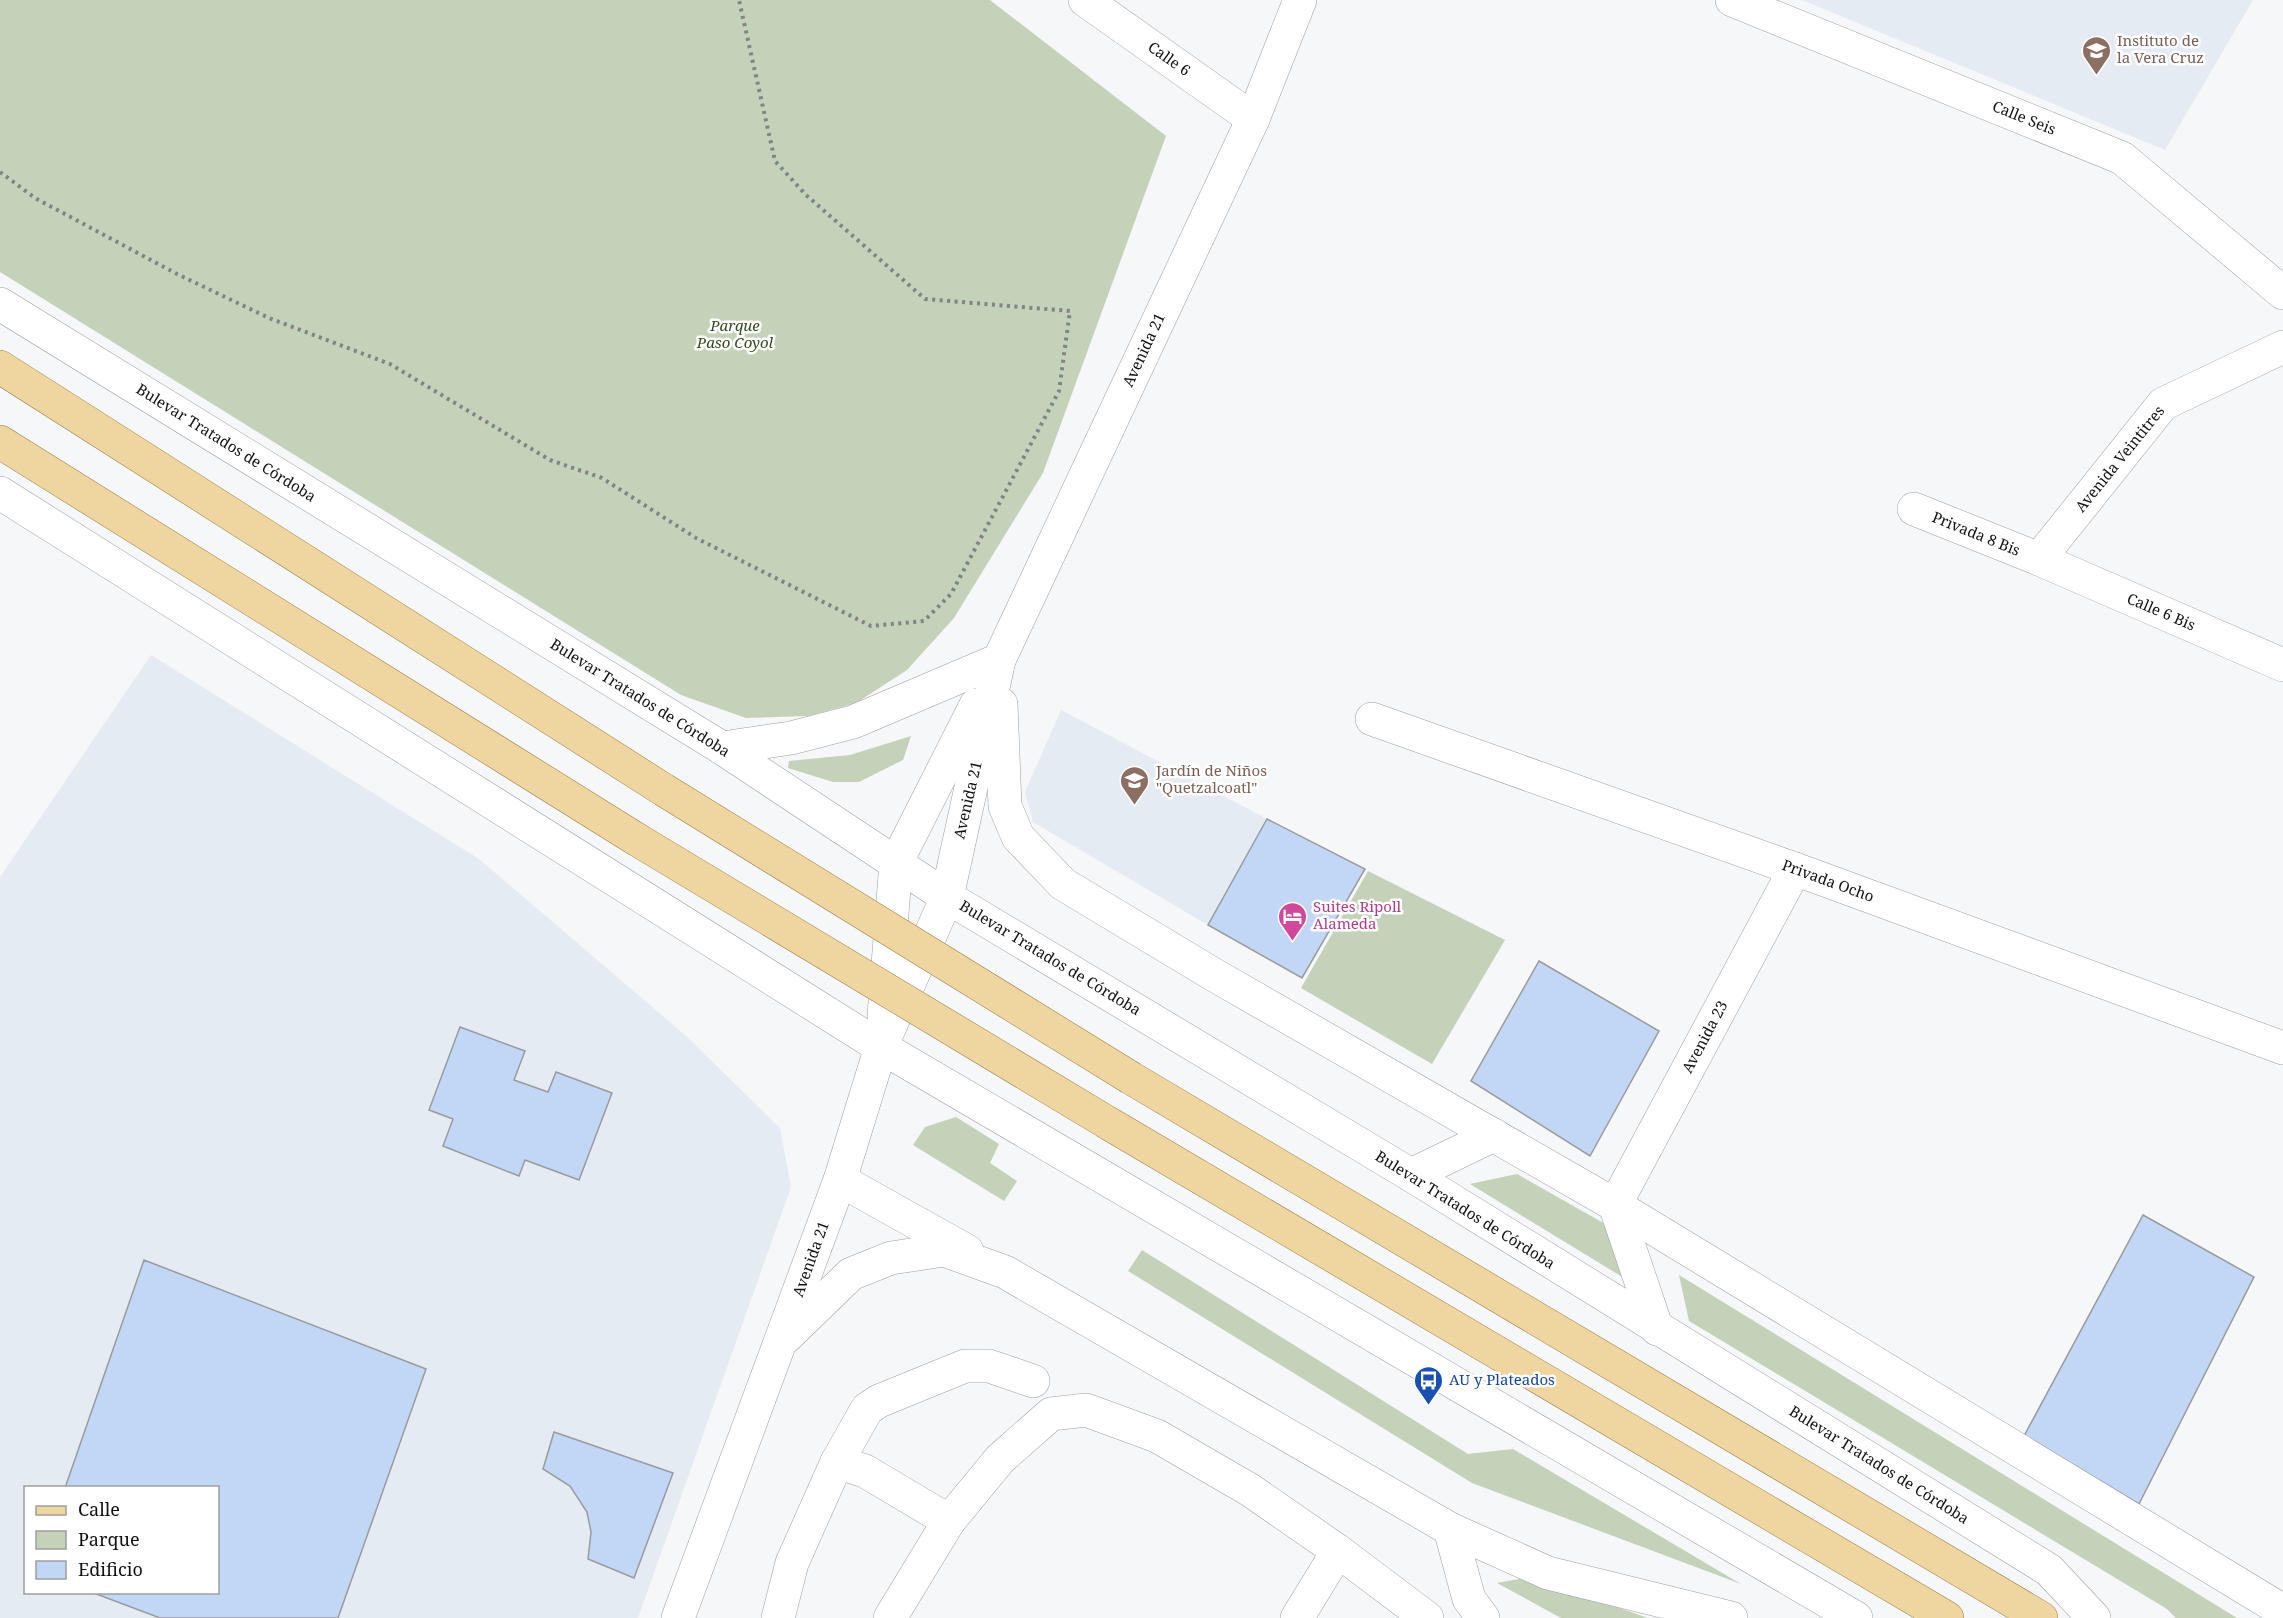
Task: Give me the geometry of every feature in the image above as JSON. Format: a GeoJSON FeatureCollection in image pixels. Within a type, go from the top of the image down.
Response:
{"type":"FeatureCollection","features":[{"type":"Feature","properties":{"kind":"main road"},"geometry":{"type":"LineString","coordinates":[[0,367],[664,790],[1131,1078],[2041,1618]]}},
{"type":"Feature","properties":{"kind":"main road"},"geometry":{"type":"LineString","coordinates":[[0,442],[636,839],[1108,1123],[1947,1618]]}},
{"type":"Feature","properties":{"kind":"street","name":"Calle 6"},"geometry":{"type":"LineString","coordinates":[[1085,0],[1253,119]]}},
{"type":"Feature","properties":{"kind":"street","name":"Avenida 21"},"geometry":{"type":"LineString","coordinates":[[678,1618],[840,1180],[881,1047],[946,897],[999,660],[1253,119],[1300,0]]}},
{"type":"Feature","properties":{"kind":"street","name":"Calle Seis"},"geometry":{"type":"LineString","coordinates":[[1732,0],[2122,158],[2283,293]]}},
{"type":"Feature","properties":{"kind":"street","name":"Bulevar Tratados de Córdoba"},"geometry":{"type":"LineString","coordinates":[[0,304],[722,748],[946,897],[1411,1175],[2049,1570],[2094,1618]]}},
{"type":"Feature","properties":{"kind":"street","name":"Avenida Veintitres"},"geometry":{"type":"LineString","coordinates":[[2039,560],[2163,404],[2283,347]]}},
{"type":"Feature","properties":{"kind":"street"},"geometry":{"type":"LineString","coordinates":[[0,494],[881,1047],[1856,1618]]}},
{"type":"Feature","properties":{"kind":"street","name":"Privada 8 Bis"},"geometry":{"type":"LineString","coordinates":[[1914,509],[2039,560]]}},
{"type":"Feature","properties":{"kind":"street","name":"Calle 6 Bis"},"geometry":{"type":"LineString","coordinates":[[2039,560],[2283,665]]}},
{"type":"Feature","properties":{"kind":"street"},"geometry":{"type":"LineString","coordinates":[[722,748],[791,738],[853,722],[999,660]]}},
{"type":"Feature","properties":{"kind":"street"},"geometry":{"type":"LineString","coordinates":[[881,1047],[896,863],[999,660]]}},
{"type":"Feature","properties":{"kind":"street"},"geometry":{"type":"LineString","coordinates":[[999,660],[1005,806],[1018,837],[1063,884],[1206,970],[1615,1205],[2283,1611]]}},
{"type":"Feature","properties":{"kind":"street","name":"Privada Ocho"},"geometry":{"type":"LineString","coordinates":[[1372,719],[1795,868],[2283,1048]]}},
{"type":"Feature","properties":{"kind":"street","name":"Avenida 23"},"geometry":{"type":"LineString","coordinates":[[1615,1205],[1795,868]]}},
{"type":"Feature","properties":{"kind":"street"},"geometry":{"type":"LineString","coordinates":[[1411,1175],[1494,1135]]}},
{"type":"Feature","properties":{"kind":"street"},"geometry":{"type":"LineString","coordinates":[[840,1180],[1005,1272],[1450,1529],[1548,1573],[1731,1618]]}},
{"type":"Feature","properties":{"kind":"street"},"geometry":{"type":"LineString","coordinates":[[1615,1205],[1657,1329]]}},
{"type":"Feature","properties":{"kind":"street"},"geometry":{"type":"LineString","coordinates":[[780,1342],[851,1274],[891,1258],[944,1250],[1005,1272]]}},
{"type":"Feature","properties":{"kind":"street"},"geometry":{"type":"LineString","coordinates":[[778,1618],[792,1563],[837,1462],[867,1409],[889,1396],[965,1366],[989,1366],[1033,1381]]}},
{"type":"Feature","properties":{"kind":"street"},"geometry":{"type":"LineString","coordinates":[[890,1618],[949,1521],[1000,1459],[1051,1414],[1086,1410],[1157,1436],[1251,1490],[1338,1551],[1427,1618]]}},
{"type":"Feature","properties":{"kind":"street"},"geometry":{"type":"LineString","coordinates":[[837,1462],[865,1471],[949,1521]]}},
{"type":"Feature","properties":{"kind":"street"},"geometry":{"type":"LineString","coordinates":[[1450,1529],[1468,1599],[1483,1618]]}},
{"type":"Feature","properties":{"kind":"street"},"geometry":{"type":"LineString","coordinates":[[1297,1618],[1338,1551]]}},
{"type":"Feature","properties":{"kind":"path"},"geometry":{"type":"LineString","coordinates":[[0,172],[35,198],[177,274],[269,318],[390,364],[550,460],[602,478],[696,538],[871,626],[924,621],[951,594],[1059,391],[1070,311],[925,299],[806,195],[775,161],[739,0]]}},
{"type":"Feature","properties":{"kind":"shaded area","name":"Instituto de la Vera Cruz"},"geometry":{"type":"Polygon","coordinates":[[[1802,0],[2253,0],[2165,150],[1802,0]]]}},
{"type":"Feature","properties":{"kind":"shaded area"},"geometry":{"type":"Polygon","coordinates":[[[151,655],[479,859],[685,1035],[780,1128],[791,1187],[638,1618],[0,1618],[0,877],[151,655]]]}},
{"type":"Feature","properties":{"kind":"shaded area","name":"Jardín de Niños \"Quetzalcoatl\""},"geometry":{"type":"Polygon","coordinates":[[[1061,710],[1267,819],[1208,925],[1033,822],[1025,792],[1061,710]]]}},
{"type":"Feature","properties":{"kind":"green space","name":"Parque Paso Coyol"},"geometry":{"type":"Polygon","coordinates":[[[0,0],[990,0],[1166,136],[1043,473],[954,618],[907,670],[856,703],[808,716],[746,718],[681,695],[0,272],[0,0]]]}},
{"type":"Feature","properties":{"kind":"green space"},"geometry":{"type":"Polygon","coordinates":[[[911,736],[903,760],[859,782],[833,782],[788,768],[789,761],[850,755],[911,736]]]}},
{"type":"Feature","properties":{"kind":"green space"},"geometry":{"type":"Polygon","coordinates":[[[1368,871],[1505,940],[1432,1064],[1301,988],[1368,871]]]}},
{"type":"Feature","properties":{"kind":"green space"},"geometry":{"type":"Polygon","coordinates":[[[956,1117],[999,1144],[990,1163],[1017,1181],[1004,1201],[913,1145],[925,1127],[956,1117]]]}},
{"type":"Feature","properties":{"kind":"green space"},"geometry":{"type":"Polygon","coordinates":[[[1517,1174],[1607,1225],[1624,1278],[1470,1184],[1517,1174]]]}},
{"type":"Feature","properties":{"kind":"green space"},"geometry":{"type":"Polygon","coordinates":[[[1142,1250],[1468,1454],[1513,1449],[1741,1584],[1472,1483],[1128,1271],[1142,1250]]]}},
{"type":"Feature","properties":{"kind":"green space"},"geometry":{"type":"Polygon","coordinates":[[[1679,1275],[2237,1618],[2176,1618],[2167,1609],[1689,1321],[1679,1275]]]}},
{"type":"Feature","properties":{"kind":"green space"},"geometry":{"type":"Polygon","coordinates":[[[1530,1577],[1648,1618],[1561,1618],[1497,1583],[1530,1577]]]}},
{"type":"Feature","properties":{"kind":"building"},"geometry":{"type":"Polygon","coordinates":[[[1267,819],[1365,869],[1302,978],[1208,925],[1267,819]]]}},
{"type":"Feature","properties":{"kind":"building"},"geometry":{"type":"Polygon","coordinates":[[[1539,961],[1659,1031],[1590,1156],[1471,1081],[1539,961]]]}},
{"type":"Feature","properties":{"kind":"building"},"geometry":{"type":"Polygon","coordinates":[[[460,1027],[525,1051],[514,1080],[548,1092],[556,1072],[612,1093],[579,1180],[525,1160],[519,1176],[443,1146],[453,1119],[429,1110],[460,1027]]]}},
{"type":"Feature","properties":{"kind":"building"},"geometry":{"type":"Polygon","coordinates":[[[2143,1215],[2254,1277],[2139,1504],[2024,1436],[2143,1215]]]}},
{"type":"Feature","properties":{"kind":"building"},"geometry":{"type":"Polygon","coordinates":[[[144,1260],[426,1369],[338,1618],[160,1618],[96,1594],[219,1594],[219,1486],[66,1486],[144,1260]]]}},
{"type":"Feature","properties":{"kind":"building"},"geometry":{"type":"Polygon","coordinates":[[[554,1432],[673,1473],[634,1578],[588,1559],[591,1532],[587,1512],[570,1486],[543,1469],[554,1432]]]}},
{"type":"Feature","properties":{"kind":"place","name":"Instituto de la Vera Cruz"},"geometry":{"type":"Point","coordinates":[2096,76]}},
{"type":"Feature","properties":{"kind":"place","name":"Jardín de Niños \"Quetzalcoatl\""},"geometry":{"type":"Point","coordinates":[1135,806]}},
{"type":"Feature","properties":{"kind":"place","name":"Suites Ripoll Alameda"},"geometry":{"type":"Point","coordinates":[1292,942]}},
{"type":"Feature","properties":{"kind":"place","name":"AU y Plateados"},"geometry":{"type":"Point","coordinates":[1428,1406]}}]}
